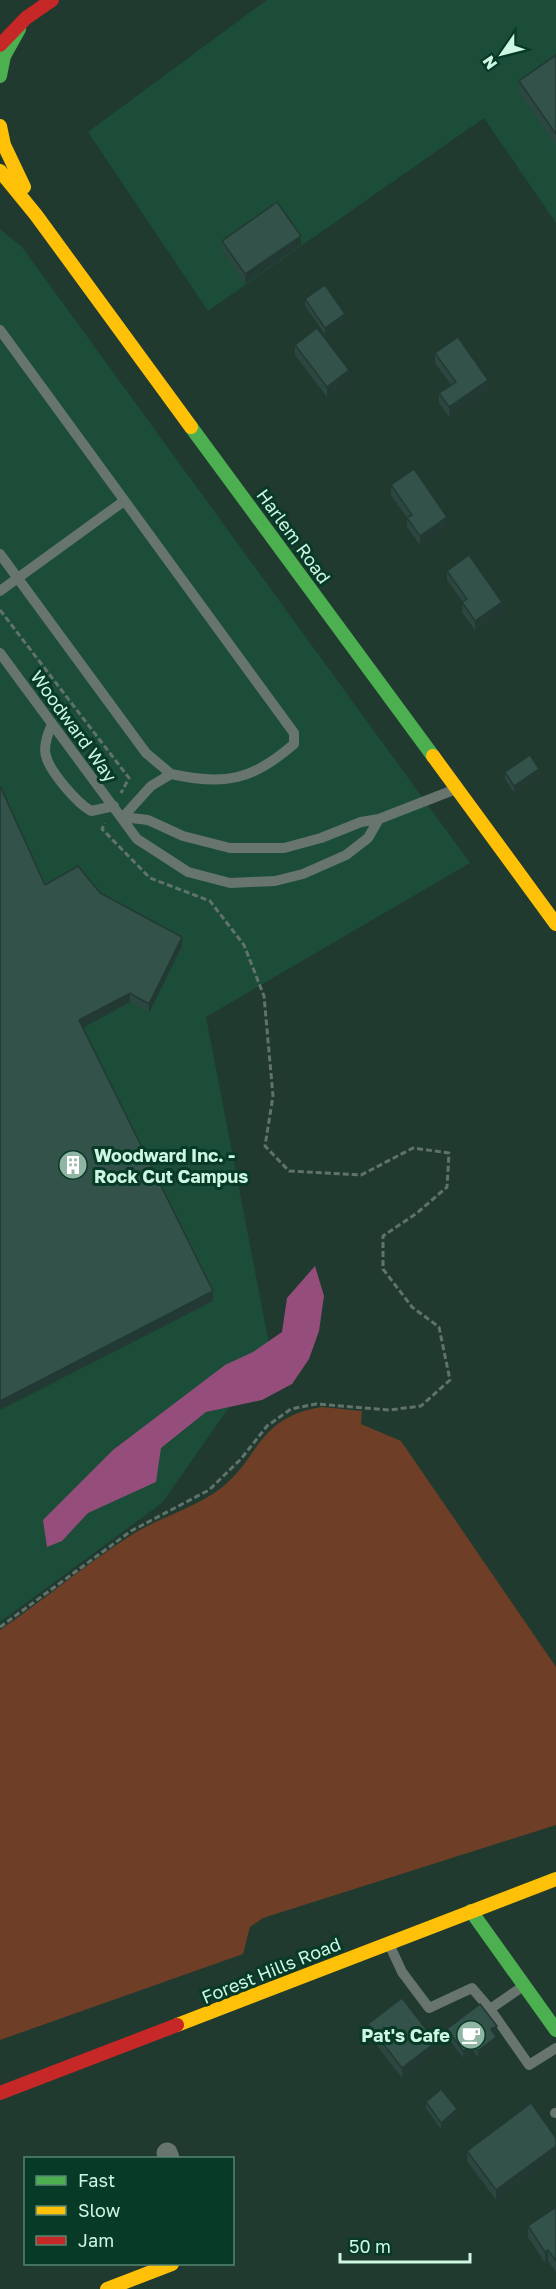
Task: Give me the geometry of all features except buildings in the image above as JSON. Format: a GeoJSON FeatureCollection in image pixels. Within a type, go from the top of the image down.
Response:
{"type":"FeatureCollection","features":[{"type":"Feature","properties":{"kind":"main road"},"geometry":{"type":"LineString","coordinates":[[0,45],[26,18],[52,0]]}},
{"type":"Feature","properties":{"kind":"main road"},"geometry":{"type":"LineString","coordinates":[[0,76],[4,56],[12,38],[26,18]]}},
{"type":"Feature","properties":{"kind":"main road"},"geometry":{"type":"LineString","coordinates":[[0,126],[4,144],[36,214]]}},
{"type":"Feature","properties":{"kind":"main road"},"geometry":{"type":"LineString","coordinates":[[0,172],[36,214]]}},
{"type":"Feature","properties":{"kind":"main road","name":"Harlem Road"},"geometry":{"type":"LineString","coordinates":[[36,214],[556,924]]}},
{"type":"Feature","properties":{"kind":"main road","name":"Forest Hills Road"},"geometry":{"type":"LineString","coordinates":[[0,2093],[109,2054],[471,1911],[556,1880]]}},
{"type":"Feature","properties":{"kind":"main road"},"geometry":{"type":"LineString","coordinates":[[471,1911],[556,2030]]}},
{"type":"Feature","properties":{"kind":"main road"},"geometry":{"type":"LineString","coordinates":[[107,2289],[169,2265]]}},
{"type":"Feature","properties":{"kind":"lane"},"geometry":{"type":"LineString","coordinates":[[0,330],[294,733],[294,744],[280,757],[242,777],[203,781],[171,774],[146,753],[0,554]]}},
{"type":"Feature","properties":{"kind":"lane"},"geometry":{"type":"LineString","coordinates":[[0,591],[124,501]]}},
{"type":"Feature","properties":{"kind":"lane","name":"Woodward Way"},"geometry":{"type":"LineString","coordinates":[[0,653],[137,839],[162,858],[188,872],[230,883],[275,881],[320,868],[346,855],[368,838],[379,819]]}},
{"type":"Feature","properties":{"kind":"lane"},"geometry":{"type":"LineString","coordinates":[[52,724],[45,754],[51,766],[81,805],[91,811],[114,806]]}},
{"type":"Feature","properties":{"kind":"lane"},"geometry":{"type":"LineString","coordinates":[[123,817],[151,786],[171,774]]}},
{"type":"Feature","properties":{"kind":"lane"},"geometry":{"type":"LineString","coordinates":[[123,817],[148,820],[206,843],[258,849],[302,844],[361,822],[379,819],[457,789]]}},
{"type":"Feature","properties":{"kind":"lane"},"geometry":{"type":"LineString","coordinates":[[389,1943],[402,1972],[429,2008],[472,1988],[490,2008],[529,2065],[556,2048]]}},
{"type":"Feature","properties":{"kind":"lane"},"geometry":{"type":"LineString","coordinates":[[490,2008],[524,1986]]}},
{"type":"Feature","properties":{"kind":"path"},"geometry":{"type":"LineString","coordinates":[[0,610],[129,778],[102,829],[150,878],[210,901],[244,945],[264,996],[273,1096],[264,1146],[289,1171],[361,1175],[413,1148],[449,1153],[447,1187],[417,1213],[383,1236],[383,1269],[412,1307],[439,1327],[450,1380],[421,1406],[389,1410],[316,1404],[291,1409],[267,1426],[241,1459],[210,1490],[131,1531],[0,1627]]}},
{"type":"Feature","properties":{"kind":"shaded area"},"geometry":{"type":"Polygon","coordinates":[[[267,0],[556,0],[556,223],[484,118],[208,311],[88,132],[267,0]]]}},
{"type":"Feature","properties":{"kind":"shaded area"},"geometry":{"type":"Polygon","coordinates":[[[0,229],[22,247],[470,863],[206,1017],[270,1349],[162,1503],[0,1622],[0,229]]]}},
{"type":"Feature","properties":{"kind":"shaded area"},"geometry":{"type":"Polygon","coordinates":[[[315,1266],[324,1296],[319,1331],[309,1359],[292,1384],[262,1400],[206,1412],[161,1448],[156,1482],[88,1513],[62,1541],[47,1547],[43,1520],[113,1450],[225,1365],[253,1352],[282,1332],[287,1298],[315,1266]]]}},
{"type":"Feature","properties":{"kind":"shaded area"},"geometry":{"type":"Polygon","coordinates":[[[322,1407],[362,1411],[361,1424],[401,1441],[556,1667],[556,1825],[263,1918],[250,1927],[243,1954],[0,2040],[0,1630],[133,1534],[211,1495],[227,1483],[269,1432],[282,1421],[299,1413],[322,1407]]]}},
{"type":"Feature","properties":{"kind":"traffic: fast"},"geometry":{"type":"LineString","coordinates":[[0,76],[4,56],[19,29]]}},
{"type":"Feature","properties":{"kind":"traffic: fast"},"geometry":{"type":"LineString","coordinates":[[191,427],[433,756]]}},
{"type":"Feature","properties":{"kind":"traffic: fast"},"geometry":{"type":"LineString","coordinates":[[471,1911],[556,2030]]}},
{"type":"Feature","properties":{"kind":"traffic: slow"},"geometry":{"type":"LineString","coordinates":[[0,126],[4,145],[24,187]]}},
{"type":"Feature","properties":{"kind":"traffic: slow"},"geometry":{"type":"LineString","coordinates":[[0,171],[36,215],[191,427]]}},
{"type":"Feature","properties":{"kind":"traffic: slow"},"geometry":{"type":"LineString","coordinates":[[433,756],[556,924]]}},
{"type":"Feature","properties":{"kind":"traffic: slow"},"geometry":{"type":"LineString","coordinates":[[177,2025],[556,1879]]}},
{"type":"Feature","properties":{"kind":"traffic: slow"},"geometry":{"type":"LineString","coordinates":[[107,2289],[169,2265]]}},
{"type":"Feature","properties":{"kind":"traffic: jam"},"geometry":{"type":"LineString","coordinates":[[0,45],[26,18],[52,0]]}},
{"type":"Feature","properties":{"kind":"traffic: jam"},"geometry":{"type":"LineString","coordinates":[[0,2093],[177,2025]]}},
{"type":"Feature","properties":{"kind":"place","name":"Woodward Inc. - Rock Cut Campus"},"geometry":{"type":"Point","coordinates":[73,1165]}},
{"type":"Feature","properties":{"kind":"place","name":"Pat's Cafe"},"geometry":{"type":"Point","coordinates":[471,2035]}}]}
